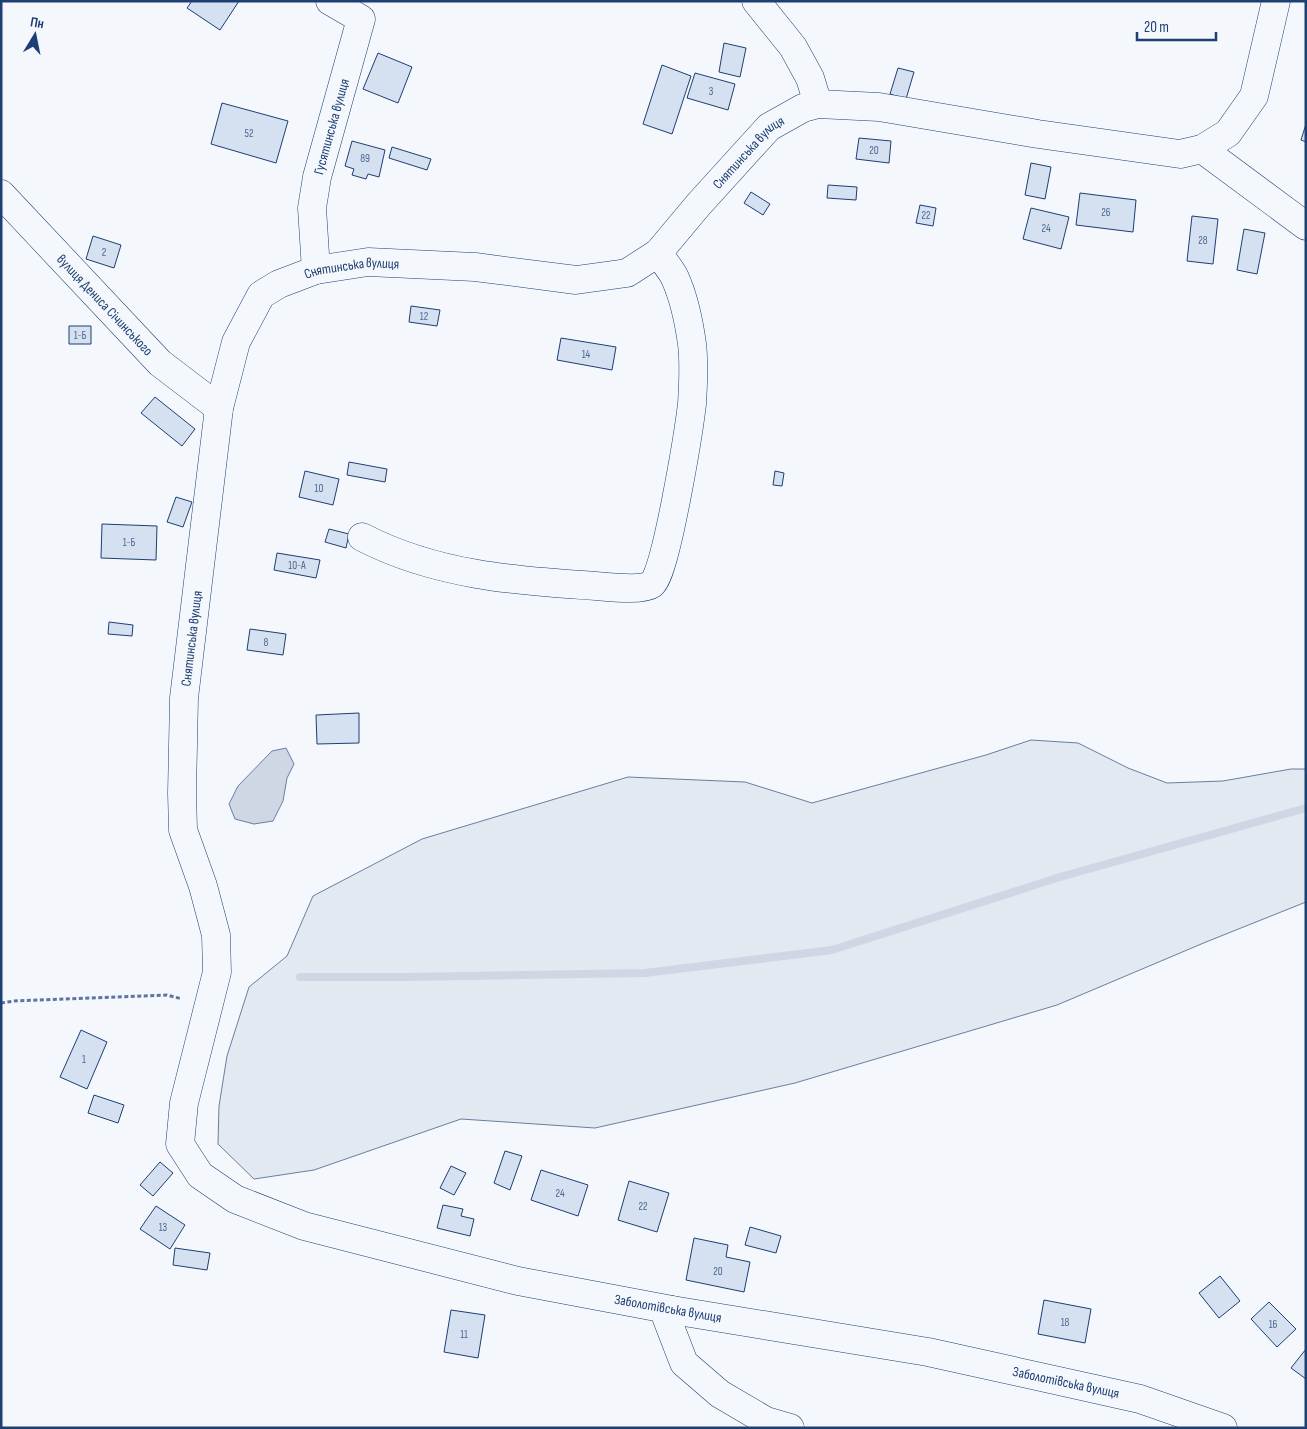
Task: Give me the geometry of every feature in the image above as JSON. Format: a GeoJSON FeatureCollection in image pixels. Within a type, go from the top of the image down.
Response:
{"type":"FeatureCollection","features":[{"type":"Feature","properties":{"kind":"street","name":"Гусятинська вулиця"},"geometry":{"type":"LineString","coordinates":[[316,270],[312,208],[317,177],[365,10],[330,1]]}},
{"type":"Feature","properties":{"kind":"street"},"geometry":{"type":"LineString","coordinates":[[756,1],[793,47],[810,78],[818,104]]}},
{"type":"Feature","properties":{"kind":"street","name":"Снятинська вулиця"},"geometry":{"type":"LineString","coordinates":[[184,1103],[217,972],[216,936],[203,886],[183,830],[184,698],[218,408],[236,342],[261,295],[279,284],[316,270],[368,262],[475,267],[576,280],[626,273],[658,253],[699,204],[769,127],[803,108],[818,104],[879,107],[1038,134],[1180,154],[1202,150],[1228,133],[1254,96],[1276,1]]}},
{"type":"Feature","properties":{"kind":"street"},"geometry":{"type":"LineString","coordinates":[[1202,150],[1306,226]]}},
{"type":"Feature","properties":{"kind":"street","name":"вулиця Дениса Січинського"},"geometry":{"type":"LineString","coordinates":[[1,194],[160,363],[218,408]]}},
{"type":"Feature","properties":{"kind":"street"},"geometry":{"type":"LineString","coordinates":[[362,537],[387,550],[467,573],[518,580],[630,588],[651,585],[655,580],[667,547],[692,403],[692,345],[685,306],[675,277],[658,253]]}},
{"type":"Feature","properties":{"kind":"street","name":"Заболотівська вулиця"},"geometry":{"type":"LineString","coordinates":[[184,1103],[180,1144],[200,1175],[235,1199],[304,1226],[518,1281],[672,1310],[928,1352],[1140,1399],[1223,1428]]}},
{"type":"Feature","properties":{"kind":"street"},"geometry":{"type":"LineString","coordinates":[[672,1310],[666,1319],[684,1363],[720,1394],[766,1421],[790,1428]]}},
{"type":"Feature","properties":{"kind":"path"},"geometry":{"type":"LineString","coordinates":[[1,1002],[167,995],[208,1005]]}},
{"type":"Feature","properties":{"kind":"shaded area"},"geometry":{"type":"Polygon","coordinates":[[[1031,740],[1078,743],[1128,768],[1167,783],[1223,781],[1291,769],[1306,769],[1306,902],[1057,1005],[795,1083],[595,1128],[461,1119],[314,1170],[254,1179],[218,1144],[219,1106],[227,1056],[249,987],[287,956],[313,896],[422,839],[628,777],[745,782],[812,803],[986,755],[1031,740]]]}},
{"type":"Feature","properties":{"kind":"shaded area"},"geometry":{"type":"Polygon","coordinates":[[[286,748],[294,764],[287,778],[283,801],[273,821],[254,824],[235,819],[229,804],[238,786],[272,751],[286,748]]]}},
{"type":"Feature","properties":{"kind":"building"},"geometry":{"type":"Polygon","coordinates":[[[192,1],[239,1],[220,30],[187,8],[192,1]]]}},
{"type":"Feature","properties":{"kind":"building"},"geometry":{"type":"Polygon","coordinates":[[[724,43],[746,48],[740,77],[719,72],[724,43]]]}},
{"type":"Feature","properties":{"kind":"building"},"geometry":{"type":"Polygon","coordinates":[[[378,53],[412,67],[398,103],[363,89],[378,53]]]}},
{"type":"Feature","properties":{"kind":"building"},"geometry":{"type":"Polygon","coordinates":[[[662,65],[691,76],[672,134],[643,124],[662,65]]]}},
{"type":"Feature","properties":{"kind":"building"},"geometry":{"type":"Polygon","coordinates":[[[898,68],[914,72],[906,99],[890,94],[898,68]]]}},
{"type":"Feature","properties":{"kind":"building"},"geometry":{"type":"Polygon","coordinates":[[[695,73],[735,84],[728,110],[687,98],[695,73]]]}},
{"type":"Feature","properties":{"kind":"building"},"geometry":{"type":"Polygon","coordinates":[[[222,103],[288,121],[276,163],[211,144],[222,103]]]}},
{"type":"Feature","properties":{"kind":"building"},"geometry":{"type":"Polygon","coordinates":[[[1306,124],[1306,142],[1301,140],[1306,124]]]}},
{"type":"Feature","properties":{"kind":"building"},"geometry":{"type":"Polygon","coordinates":[[[859,138],[891,141],[889,163],[856,159],[859,138]]]}},
{"type":"Feature","properties":{"kind":"building"},"geometry":{"type":"Polygon","coordinates":[[[352,141],[385,150],[379,177],[368,174],[366,179],[352,175],[354,169],[345,166],[352,141]]]}},
{"type":"Feature","properties":{"kind":"building"},"geometry":{"type":"Polygon","coordinates":[[[392,147],[431,159],[427,170],[389,158],[392,147]]]}},
{"type":"Feature","properties":{"kind":"building"},"geometry":{"type":"Polygon","coordinates":[[[1031,163],[1051,167],[1045,199],[1025,195],[1031,163]]]}},
{"type":"Feature","properties":{"kind":"building"},"geometry":{"type":"Polygon","coordinates":[[[828,185],[857,187],[856,200],[827,198],[828,185]]]}},
{"type":"Feature","properties":{"kind":"building"},"geometry":{"type":"Polygon","coordinates":[[[751,192],[770,204],[763,215],[744,203],[751,192]]]}},
{"type":"Feature","properties":{"kind":"building"},"geometry":{"type":"Polygon","coordinates":[[[1080,193],[1136,200],[1133,232],[1076,225],[1080,193]]]}},
{"type":"Feature","properties":{"kind":"building"},"geometry":{"type":"Polygon","coordinates":[[[920,205],[936,208],[933,226],[916,223],[920,205]]]}},
{"type":"Feature","properties":{"kind":"building"},"geometry":{"type":"Polygon","coordinates":[[[1031,208],[1069,217],[1061,249],[1023,239],[1031,208]]]}},
{"type":"Feature","properties":{"kind":"building"},"geometry":{"type":"Polygon","coordinates":[[[1192,216],[1218,219],[1213,264],[1187,261],[1192,216]]]}},
{"type":"Feature","properties":{"kind":"building"},"geometry":{"type":"Polygon","coordinates":[[[1244,229],[1265,233],[1257,274],[1237,270],[1244,229]]]}},
{"type":"Feature","properties":{"kind":"building"},"geometry":{"type":"Polygon","coordinates":[[[93,236],[121,245],[114,268],[86,259],[93,236]]]}},
{"type":"Feature","properties":{"kind":"building"},"geometry":{"type":"Polygon","coordinates":[[[411,306],[440,310],[437,326],[409,322],[411,306]]]}},
{"type":"Feature","properties":{"kind":"building"},"geometry":{"type":"Polygon","coordinates":[[[69,326],[91,326],[91,344],[69,344],[69,326]]]}},
{"type":"Feature","properties":{"kind":"building"},"geometry":{"type":"Polygon","coordinates":[[[561,338],[616,347],[612,370],[557,360],[561,338]]]}},
{"type":"Feature","properties":{"kind":"building"},"geometry":{"type":"Polygon","coordinates":[[[155,397],[195,429],[182,446],[141,413],[155,397]]]}},
{"type":"Feature","properties":{"kind":"building"},"geometry":{"type":"Polygon","coordinates":[[[349,462],[387,469],[385,482],[347,475],[349,462]]]}},
{"type":"Feature","properties":{"kind":"building"},"geometry":{"type":"Polygon","coordinates":[[[305,471],[339,479],[333,505],[299,497],[305,471]]]}},
{"type":"Feature","properties":{"kind":"building"},"geometry":{"type":"Polygon","coordinates":[[[775,471],[784,473],[782,486],[773,485],[775,471]]]}},
{"type":"Feature","properties":{"kind":"building"},"geometry":{"type":"Polygon","coordinates":[[[176,497],[192,502],[183,527],[167,522],[176,497]]]}},
{"type":"Feature","properties":{"kind":"building"},"geometry":{"type":"Polygon","coordinates":[[[102,524],[157,526],[156,560],[101,558],[102,524]]]}},
{"type":"Feature","properties":{"kind":"building"},"geometry":{"type":"Polygon","coordinates":[[[329,529],[349,534],[346,548],[325,542],[329,529]]]}},
{"type":"Feature","properties":{"kind":"building"},"geometry":{"type":"Polygon","coordinates":[[[277,553],[320,560],[316,578],[274,570],[277,553]]]}},
{"type":"Feature","properties":{"kind":"building"},"geometry":{"type":"Polygon","coordinates":[[[109,622],[133,625],[132,636],[108,634],[109,622]]]}},
{"type":"Feature","properties":{"kind":"building"},"geometry":{"type":"Polygon","coordinates":[[[250,629],[286,634],[283,655],[247,650],[250,629]]]}},
{"type":"Feature","properties":{"kind":"building"},"geometry":{"type":"Polygon","coordinates":[[[359,713],[359,743],[317,744],[316,715],[359,713]]]}},
{"type":"Feature","properties":{"kind":"building"},"geometry":{"type":"Polygon","coordinates":[[[81,1030],[107,1042],[87,1089],[60,1077],[81,1030]]]}},
{"type":"Feature","properties":{"kind":"building"},"geometry":{"type":"Polygon","coordinates":[[[94,1095],[124,1105],[118,1123],[88,1113],[94,1095]]]}},
{"type":"Feature","properties":{"kind":"building"},"geometry":{"type":"Polygon","coordinates":[[[505,1151],[522,1156],[510,1190],[494,1183],[505,1151]]]}},
{"type":"Feature","properties":{"kind":"building"},"geometry":{"type":"Polygon","coordinates":[[[160,1162],[173,1173],[153,1196],[140,1185],[160,1162]]]}},
{"type":"Feature","properties":{"kind":"building"},"geometry":{"type":"Polygon","coordinates":[[[451,1166],[466,1173],[454,1195],[440,1188],[451,1166]]]}},
{"type":"Feature","properties":{"kind":"building"},"geometry":{"type":"Polygon","coordinates":[[[541,1170],[588,1185],[578,1216],[531,1200],[541,1170]]]}},
{"type":"Feature","properties":{"kind":"building"},"geometry":{"type":"Polygon","coordinates":[[[629,1181],[669,1193],[657,1232],[618,1220],[629,1181]]]}},
{"type":"Feature","properties":{"kind":"building"},"geometry":{"type":"Polygon","coordinates":[[[443,1205],[463,1209],[461,1216],[474,1219],[470,1236],[437,1228],[443,1205]]]}},
{"type":"Feature","properties":{"kind":"building"},"geometry":{"type":"Polygon","coordinates":[[[156,1206],[185,1225],[170,1249],[140,1229],[156,1206]]]}},
{"type":"Feature","properties":{"kind":"building"},"geometry":{"type":"Polygon","coordinates":[[[750,1227],[781,1236],[776,1253],[745,1245],[750,1227]]]}},
{"type":"Feature","properties":{"kind":"building"},"geometry":{"type":"Polygon","coordinates":[[[694,1238],[728,1245],[726,1257],[750,1262],[744,1292],[686,1280],[694,1238]]]}},
{"type":"Feature","properties":{"kind":"building"},"geometry":{"type":"Polygon","coordinates":[[[175,1248],[210,1253],[207,1270],[173,1265],[175,1248]]]}},
{"type":"Feature","properties":{"kind":"building"},"geometry":{"type":"Polygon","coordinates":[[[1220,1276],[1240,1301],[1219,1318],[1199,1293],[1220,1276]]]}},
{"type":"Feature","properties":{"kind":"building"},"geometry":{"type":"Polygon","coordinates":[[[1044,1300],[1091,1309],[1085,1343],[1038,1334],[1044,1300]]]}},
{"type":"Feature","properties":{"kind":"building"},"geometry":{"type":"Polygon","coordinates":[[[1269,1302],[1296,1329],[1277,1347],[1251,1319],[1269,1302]]]}},
{"type":"Feature","properties":{"kind":"building"},"geometry":{"type":"Polygon","coordinates":[[[451,1310],[485,1315],[478,1358],[444,1352],[451,1310]]]}},
{"type":"Feature","properties":{"kind":"building"},"geometry":{"type":"Polygon","coordinates":[[[1306,1349],[1306,1379],[1291,1368],[1306,1349]]]}},
{"type":"Feature","properties":{"kind":"waterway"},"geometry":{"type":"LineString","coordinates":[[300,977],[645,973],[832,950],[1060,877],[1306,808]]}}]}
